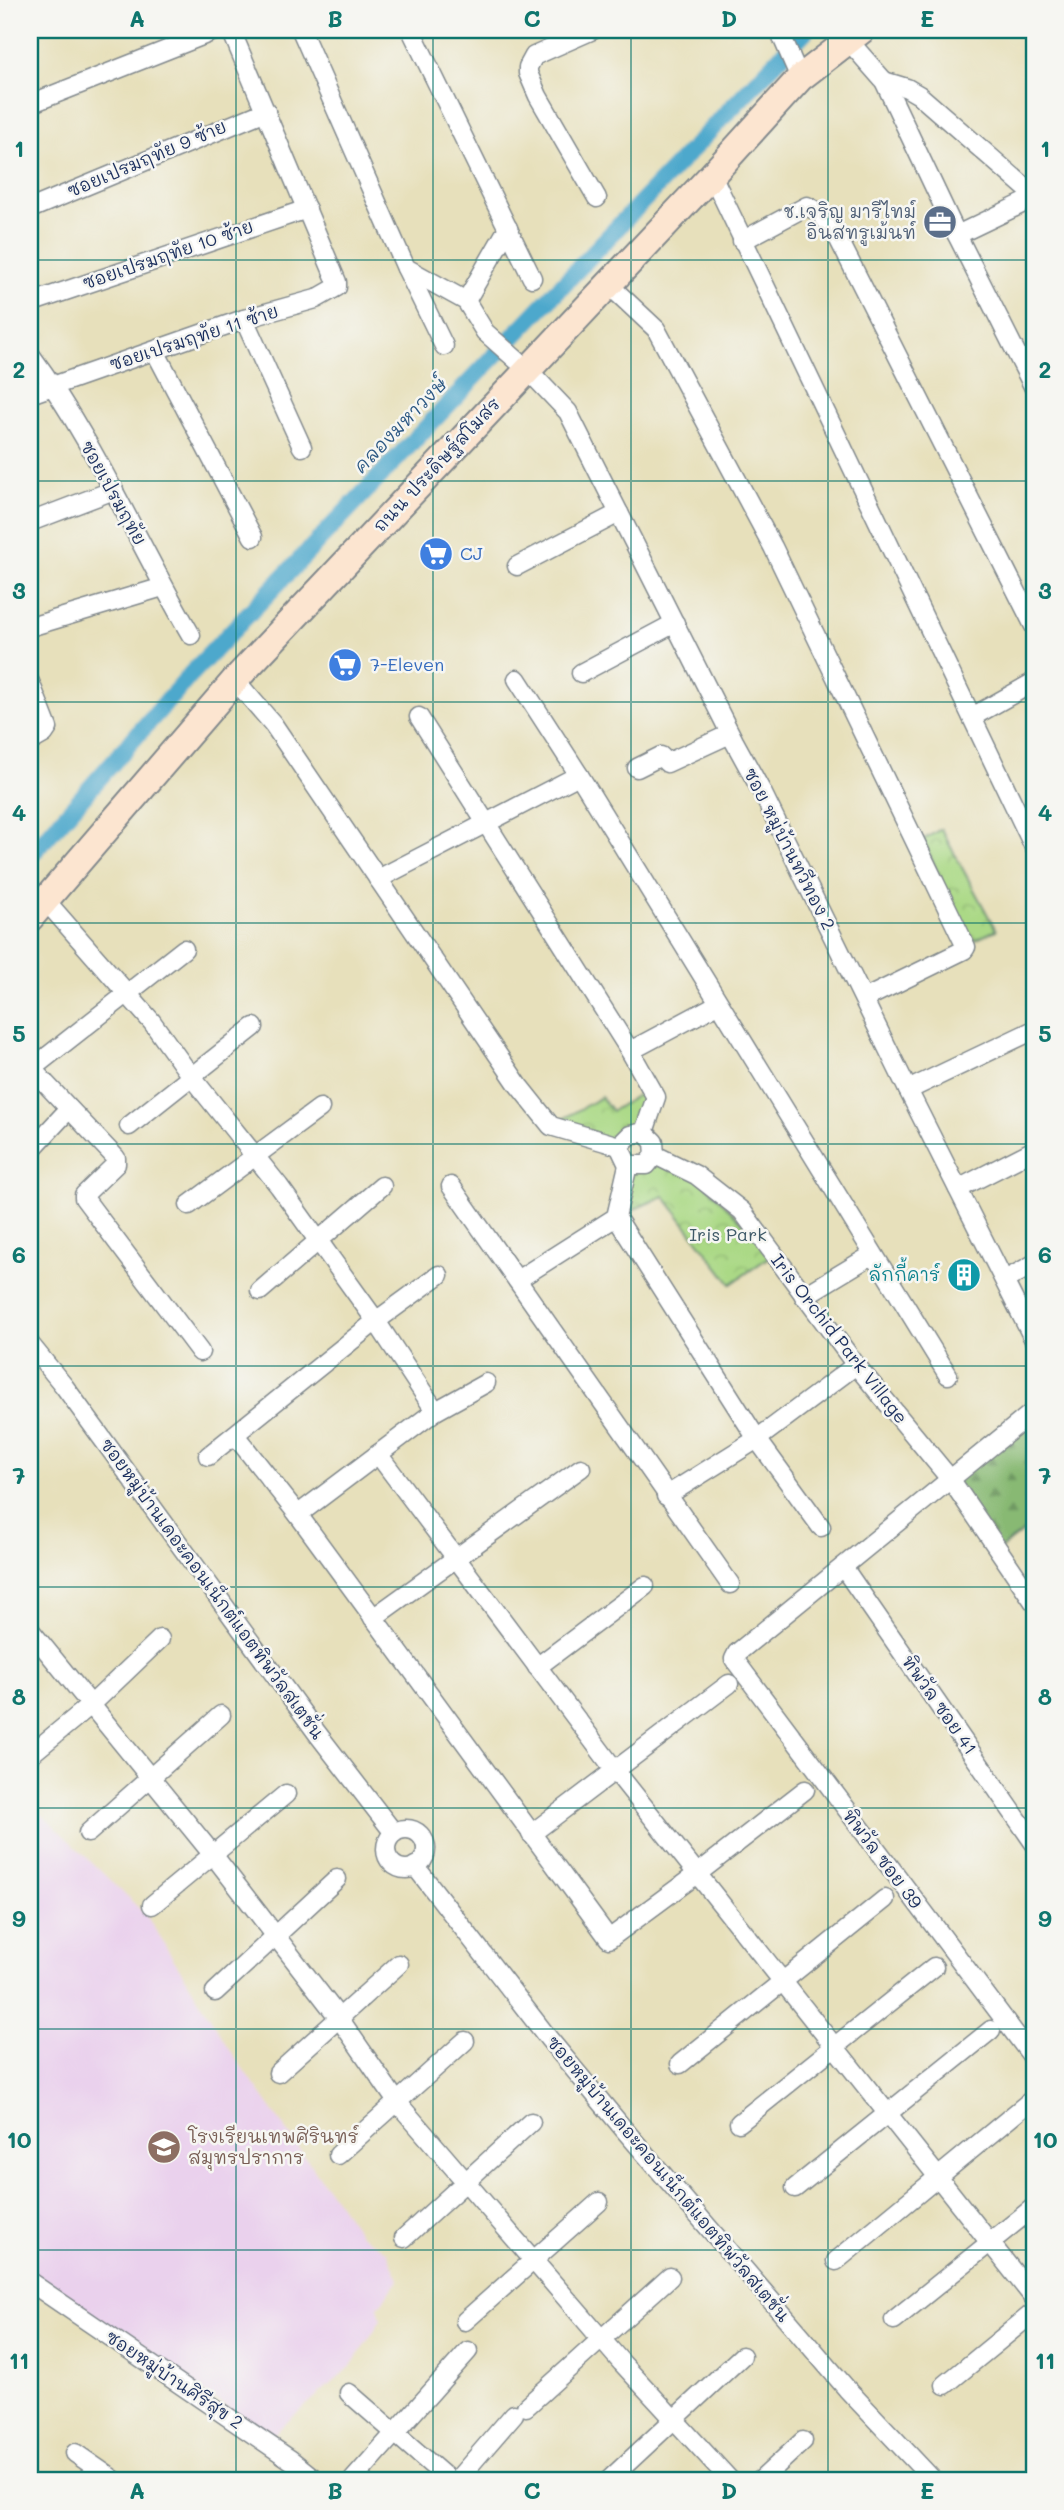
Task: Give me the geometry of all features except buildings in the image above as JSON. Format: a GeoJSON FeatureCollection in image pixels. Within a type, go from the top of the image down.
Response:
{"type":"FeatureCollection","features":[{"type":"Feature","properties":{"kind":"street"},"geometry":{"type":"LineString","coordinates":[[30,104],[217,30]]}},
{"type":"Feature","properties":{"kind":"street"},"geometry":{"type":"LineString","coordinates":[[231,30],[307,209]]}},
{"type":"Feature","properties":{"kind":"street"},"geometry":{"type":"LineString","coordinates":[[301,30],[406,268],[444,346]]}},
{"type":"Feature","properties":{"kind":"street"},"geometry":{"type":"LineString","coordinates":[[411,30],[532,278]]}},
{"type":"Feature","properties":{"kind":"street"},"geometry":{"type":"LineString","coordinates":[[593,30],[534,56],[528,73],[538,96],[597,198]]}},
{"type":"Feature","properties":{"kind":"street"},"geometry":{"type":"LineString","coordinates":[[779,30],[800,78]]}},
{"type":"Feature","properties":{"kind":"street"},"geometry":{"type":"LineString","coordinates":[[855,35],[884,81],[1034,388]]}},
{"type":"Feature","properties":{"kind":"street","name":"ถนน ประดิษฐ์สโมสร"},"geometry":{"type":"LineString","coordinates":[[38,909],[234,680],[523,366],[609,285],[800,78],[855,35]]}},
{"type":"Feature","properties":{"kind":"street"},"geometry":{"type":"LineString","coordinates":[[884,81],[919,95],[1034,197],[957,235]]}},
{"type":"Feature","properties":{"kind":"street","name":"ซอยเปรมฤทัย 9 ซ้าย"},"geometry":{"type":"LineString","coordinates":[[30,209],[266,111]]}},
{"type":"Feature","properties":{"kind":"street"},"geometry":{"type":"LineString","coordinates":[[712,175],[1034,847]]}},
{"type":"Feature","properties":{"kind":"street"},"geometry":{"type":"LineString","coordinates":[[742,241],[807,206],[820,213],[835,232],[1034,626]]}},
{"type":"Feature","properties":{"kind":"street","name":"ซอยเปรมฤทัย 11 ซ้าย"},"geometry":{"type":"LineString","coordinates":[[30,394],[244,319],[316,299],[334,290],[337,282],[307,209]]}},
{"type":"Feature","properties":{"kind":"street","name":"ซอยเปรมฤทัย 10 ซ้าย"},"geometry":{"type":"LineString","coordinates":[[30,303],[307,209]]}},
{"type":"Feature","properties":{"kind":"street"},"geometry":{"type":"LineString","coordinates":[[406,268],[466,301],[508,228]]}},
{"type":"Feature","properties":{"kind":"street"},"geometry":{"type":"LineString","coordinates":[[609,285],[656,329],[773,547],[966,947],[864,999]]}},
{"type":"Feature","properties":{"kind":"street","name":"ซอย หมู่บ้านทวีทอง 2"},"geometry":{"type":"LineString","coordinates":[[466,301],[485,332],[569,412],[730,734],[762,792],[1034,1340]]}},
{"type":"Feature","properties":{"kind":"street"},"geometry":{"type":"LineString","coordinates":[[244,319],[302,447]]}},
{"type":"Feature","properties":{"kind":"street"},"geometry":{"type":"LineString","coordinates":[[155,351],[253,537]]}},
{"type":"Feature","properties":{"kind":"street","name":"ซอยเปรมฤทัย"},"geometry":{"type":"LineString","coordinates":[[30,354],[53,385],[114,490],[163,587],[191,635]]}},
{"type":"Feature","properties":{"kind":"street"},"geometry":{"type":"LineString","coordinates":[[30,522],[114,490]]}},
{"type":"Feature","properties":{"kind":"street"},"geometry":{"type":"LineString","coordinates":[[517,566],[619,513]]}},
{"type":"Feature","properties":{"kind":"street"},"geometry":{"type":"LineString","coordinates":[[30,627],[163,587]]}},
{"type":"Feature","properties":{"kind":"street"},"geometry":{"type":"LineString","coordinates":[[581,673],[675,623]]}},
{"type":"Feature","properties":{"kind":"street"},"geometry":{"type":"LineString","coordinates":[[517,679],[579,775],[948,1375]]}},
{"type":"Feature","properties":{"kind":"street"},"geometry":{"type":"LineString","coordinates":[[234,680],[273,724],[519,1086],[551,1126],[619,1146],[628,1165],[616,1217],[517,1280]]}},
{"type":"Feature","properties":{"kind":"street"},"geometry":{"type":"LineString","coordinates":[[30,682],[48,728],[44,734],[30,742]]}},
{"type":"Feature","properties":{"kind":"street"},"geometry":{"type":"LineString","coordinates":[[972,717],[1034,682]]}},
{"type":"Feature","properties":{"kind":"street"},"geometry":{"type":"LineString","coordinates":[[419,717],[630,1051],[656,1097],[644,1132]]}},
{"type":"Feature","properties":{"kind":"street"},"geometry":{"type":"LineString","coordinates":[[638,768],[662,757],[667,763],[730,734]]}},
{"type":"Feature","properties":{"kind":"street"},"geometry":{"type":"LineString","coordinates":[[378,879],[579,775]]}},
{"type":"Feature","properties":{"kind":"street"},"geometry":{"type":"LineString","coordinates":[[38,909],[152,1021],[190,1076],[255,1156],[376,1321],[434,1412]]}},
{"type":"Feature","properties":{"kind":"street"},"geometry":{"type":"LineString","coordinates":[[184,948],[30,1068],[117,1161],[84,1198],[200,1352]]}},
{"type":"Feature","properties":{"kind":"street"},"geometry":{"type":"LineString","coordinates":[[630,1051],[718,1004]]}},
{"type":"Feature","properties":{"kind":"street"},"geometry":{"type":"LineString","coordinates":[[129,1126],[254,1027]]}},
{"type":"Feature","properties":{"kind":"street"},"geometry":{"type":"LineString","coordinates":[[908,1090],[1034,1030]]}},
{"type":"Feature","properties":{"kind":"street"},"geometry":{"type":"LineString","coordinates":[[189,1205],[320,1108]]}},
{"type":"Feature","properties":{"kind":"street"},"geometry":{"type":"LineString","coordinates":[[30,1151],[69,1109]]}},
{"type":"Feature","properties":{"kind":"street"},"geometry":{"type":"LineString","coordinates":[[619,1146],[630,1135],[644,1132]]}},
{"type":"Feature","properties":{"kind":"street"},"geometry":{"type":"LineString","coordinates":[[628,1165],[647,1165],[655,1155],[654,1142],[644,1132]]}},
{"type":"Feature","properties":{"kind":"street"},"geometry":{"type":"LineString","coordinates":[[958,1189],[1034,1150]]}},
{"type":"Feature","properties":{"kind":"street","name":"Iris Orchid Park Village"},"geometry":{"type":"LineString","coordinates":[[655,1155],[696,1175],[742,1210],[856,1365],[951,1480],[1034,1602]]}},
{"type":"Feature","properties":{"kind":"street"},"geometry":{"type":"LineString","coordinates":[[260,1291],[382,1186]]}},
{"type":"Feature","properties":{"kind":"street"},"geometry":{"type":"LineString","coordinates":[[451,1186],[730,1584]]}},
{"type":"Feature","properties":{"kind":"street"},"geometry":{"type":"LineString","coordinates":[[616,1217],[757,1439],[821,1527]]}},
{"type":"Feature","properties":{"kind":"street"},"geometry":{"type":"LineString","coordinates":[[804,1296],[872,1255]]}},
{"type":"Feature","properties":{"kind":"street"},"geometry":{"type":"LineString","coordinates":[[1004,1280],[1034,1264]]}},
{"type":"Feature","properties":{"kind":"street"},"geometry":{"type":"LineString","coordinates":[[208,1456],[376,1321],[439,1275]]}},
{"type":"Feature","properties":{"kind":"street","name":"ซอยหมู่บ้านเดอะคอนเน็กต์แอตทิพวัลสเตชั่น"},"geometry":{"type":"LineString","coordinates":[[30,1344],[64,1386],[317,1733],[394,1833],[386,1850],[391,1862],[403,1868],[415,1866],[549,2039],[622,2127],[847,2389],[933,2480]]}},
{"type":"Feature","properties":{"kind":"street"},"geometry":{"type":"LineString","coordinates":[[666,1496],[757,1439],[856,1365]]}},
{"type":"Feature","properties":{"kind":"street"},"geometry":{"type":"LineString","coordinates":[[299,1516],[434,1412],[486,1382]]}},
{"type":"Feature","properties":{"kind":"street"},"geometry":{"type":"LineString","coordinates":[[843,1567],[1034,1411]]}},
{"type":"Feature","properties":{"kind":"street"},"geometry":{"type":"LineString","coordinates":[[235,1435],[299,1516],[609,1939],[805,1790]]}},
{"type":"Feature","properties":{"kind":"street"},"geometry":{"type":"LineString","coordinates":[[378,1454],[614,1769],[1034,2298]]}},
{"type":"Feature","properties":{"kind":"street"},"geometry":{"type":"LineString","coordinates":[[373,1618],[581,1468]]}},
{"type":"Feature","properties":{"kind":"street","name":"ทิพวัล ซอย 39"},"geometry":{"type":"LineString","coordinates":[[843,1567],[734,1657],[743,1674],[1034,2059]]}},
{"type":"Feature","properties":{"kind":"street","name":"ทิพวัล ซอย 41"},"geometry":{"type":"LineString","coordinates":[[843,1567],[1034,1843]]}},
{"type":"Feature","properties":{"kind":"street"},"geometry":{"type":"LineString","coordinates":[[537,1667],[645,1586]]}},
{"type":"Feature","properties":{"kind":"street"},"geometry":{"type":"LineString","coordinates":[[30,1630],[214,1856],[340,2018],[397,2102],[601,2338],[730,2480]]}},
{"type":"Feature","properties":{"kind":"street"},"geometry":{"type":"LineString","coordinates":[[30,1755],[92,1704],[160,1639]]}},
{"type":"Feature","properties":{"kind":"street"},"geometry":{"type":"LineString","coordinates":[[531,1834],[729,1684]]}},
{"type":"Feature","properties":{"kind":"street"},"geometry":{"type":"LineString","coordinates":[[88,1833],[221,1715]]}},
{"type":"Feature","properties":{"kind":"street"},"geometry":{"type":"LineString","coordinates":[[152,1905],[286,1794]]}},
{"type":"Feature","properties":{"kind":"street"},"geometry":{"type":"LineString","coordinates":[[394,1833],[412,1830],[422,1838],[426,1850],[421,1862],[415,1866]]}},
{"type":"Feature","properties":{"kind":"street"},"geometry":{"type":"LineString","coordinates":[[215,1992],[337,1879]]}},
{"type":"Feature","properties":{"kind":"street"},"geometry":{"type":"LineString","coordinates":[[680,2064],[885,1899]]}},
{"type":"Feature","properties":{"kind":"street"},"geometry":{"type":"LineString","coordinates":[[278,2073],[399,1964]]}},
{"type":"Feature","properties":{"kind":"street"},"geometry":{"type":"LineString","coordinates":[[740,2123],[934,1967]]}},
{"type":"Feature","properties":{"kind":"street"},"geometry":{"type":"LineString","coordinates":[[794,2188],[991,2030]]}},
{"type":"Feature","properties":{"kind":"street"},"geometry":{"type":"LineString","coordinates":[[338,2155],[465,2041]]}},
{"type":"Feature","properties":{"kind":"street"},"geometry":{"type":"LineString","coordinates":[[836,2262],[1034,2098]]}},
{"type":"Feature","properties":{"kind":"street"},"geometry":{"type":"LineString","coordinates":[[404,2238],[531,2122]]}},
{"type":"Feature","properties":{"kind":"street"},"geometry":{"type":"LineString","coordinates":[[465,2321],[599,2202]]}},
{"type":"Feature","properties":{"kind":"street"},"geometry":{"type":"LineString","coordinates":[[894,2320],[1034,2207]]}},
{"type":"Feature","properties":{"kind":"street"},"geometry":{"type":"LineString","coordinates":[[457,2480],[520,2410],[670,2277]]}},
{"type":"Feature","properties":{"kind":"street","name":"ซอยหมู่บ้านศิรีสุข 2"},"geometry":{"type":"LineString","coordinates":[[30,2282],[291,2460],[316,2480]]}},
{"type":"Feature","properties":{"kind":"street"},"geometry":{"type":"LineString","coordinates":[[945,2385],[1034,2312]]}},
{"type":"Feature","properties":{"kind":"street"},"geometry":{"type":"LineString","coordinates":[[353,2480],[468,2351]]}},
{"type":"Feature","properties":{"kind":"street"},"geometry":{"type":"LineString","coordinates":[[609,2480],[742,2356]]}},
{"type":"Feature","properties":{"kind":"street"},"geometry":{"type":"LineString","coordinates":[[349,2393],[449,2480]]}},
{"type":"Feature","properties":{"kind":"street"},"geometry":{"type":"LineString","coordinates":[[761,2480],[803,2441]]}},
{"type":"Feature","properties":{"kind":"street"},"geometry":{"type":"LineString","coordinates":[[75,2453],[114,2480]]}},
{"type":"Feature","properties":{"kind":"shaded area","name":"โรงเรียนเทพศิรินทร์ สมุทรปราการ"},"geometry":{"type":"Polygon","coordinates":[[[30,1803],[146,1915],[236,2059],[360,2234],[387,2252],[399,2280],[378,2307],[381,2320],[351,2366],[270,2437],[30,2273],[30,1803]]]}},
{"type":"Feature","properties":{"kind":"green space"},"geometry":{"type":"Polygon","coordinates":[[[941,829],[996,930],[969,943],[923,840],[941,829]]]}},
{"type":"Feature","properties":{"kind":"green space"},"geometry":{"type":"Polygon","coordinates":[[[650,1087],[644,1132],[619,1146],[551,1126],[601,1097],[612,1111],[650,1087]]]}},
{"type":"Feature","properties":{"kind":"green space","name":"Iris Park"},"geometry":{"type":"Polygon","coordinates":[[[655,1155],[696,1175],[773,1254],[731,1284],[664,1196],[616,1217],[628,1165],[655,1155]]]}},
{"type":"Feature","properties":{"kind":"green space"},"geometry":{"type":"Polygon","coordinates":[[[1034,1411],[1034,1523],[999,1550],[951,1480],[1034,1411]]]}},
{"type":"Feature","properties":{"kind":"waterway","name":"คลองมหาวงษ์"},"geometry":{"type":"LineString","coordinates":[[30,856],[192,673],[806,30]]}},
{"type":"Feature","properties":{"kind":"place","name":"ช.เจริญ มารีไทม์ อินสทรูเม้นท์"},"geometry":{"type":"Point","coordinates":[940,222]}},
{"type":"Feature","properties":{"kind":"place","name":"CJ"},"geometry":{"type":"Point","coordinates":[436,554]}},
{"type":"Feature","properties":{"kind":"place","name":"7-Eleven"},"geometry":{"type":"Point","coordinates":[345,665]}},
{"type":"Feature","properties":{"kind":"place","name":"ลักกี้คาร์"},"geometry":{"type":"Point","coordinates":[964,1275]}},
{"type":"Feature","properties":{"kind":"place","name":"โรงเรียนเทพศิรินทร์ สมุทรปราการ"},"geometry":{"type":"Point","coordinates":[164,2147]}}]}
